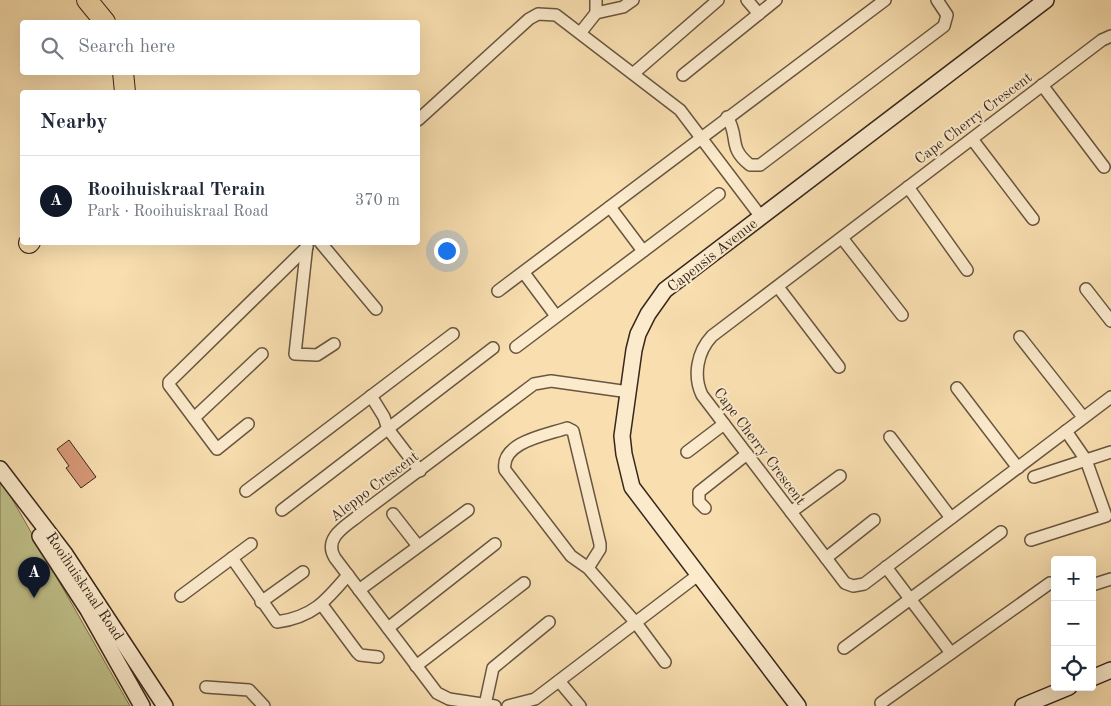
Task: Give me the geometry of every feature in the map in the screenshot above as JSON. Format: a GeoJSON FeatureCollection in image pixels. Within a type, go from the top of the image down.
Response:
{"type":"FeatureCollection","features":[{"type":"Feature","properties":{"kind":"highway"},"geometry":{"type":"LineString","coordinates":[[87,0],[103,20]]}},
{"type":"Feature","properties":{"kind":"highway"},"geometry":{"type":"LineString","coordinates":[[123,75],[125,90]]}},
{"type":"Feature","properties":{"kind":"street"},"geometry":{"type":"LineString","coordinates":[[581,32],[596,13],[596,0]]}},
{"type":"Feature","properties":{"kind":"street"},"geometry":{"type":"LineString","coordinates":[[596,13],[623,7],[633,0]]}},
{"type":"Feature","properties":{"kind":"street"},"geometry":{"type":"LineString","coordinates":[[634,73],[718,0]]}},
{"type":"Feature","properties":{"kind":"street"},"geometry":{"type":"LineString","coordinates":[[747,0],[758,14]]}},
{"type":"Feature","properties":{"kind":"street"},"geometry":{"type":"LineString","coordinates":[[683,75],[776,0]]}},
{"type":"Feature","properties":{"kind":"street"},"geometry":{"type":"LineString","coordinates":[[498,291],[885,0]]}},
{"type":"Feature","properties":{"kind":"street"},"geometry":{"type":"LineString","coordinates":[[727,117],[733,127],[734,146],[737,152],[750,164],[760,164],[944,26],[947,15],[937,0]]}},
{"type":"Feature","properties":{"kind":"street","name":"Capensis Avenue"},"geometry":{"type":"LineString","coordinates":[[798,706],[632,486],[624,454],[622,436],[638,334],[664,290],[1046,0]]}},
{"type":"Feature","properties":{"kind":"street"},"geometry":{"type":"LineString","coordinates":[[420,118],[523,24],[538,14],[556,15],[673,102],[761,217]]}},
{"type":"Feature","properties":{"kind":"street","name":"Cape Cherry Crescent"},"geometry":{"type":"LineString","coordinates":[[1111,36],[1102,40],[1042,85],[712,336],[701,352],[696,384],[702,395],[845,583],[853,586],[864,584],[1111,397]]}},
{"type":"Feature","properties":{"kind":"street"},"geometry":{"type":"LineString","coordinates":[[1042,85],[1104,167]]}},
{"type":"Feature","properties":{"kind":"street"},"geometry":{"type":"LineString","coordinates":[[972,139],[1033,219]]}},
{"type":"Feature","properties":{"kind":"street"},"geometry":{"type":"LineString","coordinates":[[908,186],[967,270]]}},
{"type":"Feature","properties":{"kind":"street"},"geometry":{"type":"LineString","coordinates":[[516,347],[719,194]]}},
{"type":"Feature","properties":{"kind":"street"},"geometry":{"type":"LineString","coordinates":[[610,207],[643,251]]}},
{"type":"Feature","properties":{"kind":"street"},"geometry":{"type":"LineString","coordinates":[[842,238],[902,315]]}},
{"type":"Feature","properties":{"kind":"street"},"geometry":{"type":"LineString","coordinates":[[307,245],[295,354],[317,355],[334,344]]}},
{"type":"Feature","properties":{"kind":"street"},"geometry":{"type":"LineString","coordinates":[[248,424],[216,449],[169,385],[169,382],[307,245]]}},
{"type":"Feature","properties":{"kind":"street"},"geometry":{"type":"LineString","coordinates":[[323,245],[376,309]]}},
{"type":"Feature","properties":{"kind":"street"},"geometry":{"type":"LineString","coordinates":[[524,273],[556,316]]}},
{"type":"Feature","properties":{"kind":"street"},"geometry":{"type":"LineString","coordinates":[[778,287],[839,367]]}},
{"type":"Feature","properties":{"kind":"street"},"geometry":{"type":"LineString","coordinates":[[1086,289],[1111,321]]}},
{"type":"Feature","properties":{"kind":"street"},"geometry":{"type":"LineString","coordinates":[[246,490],[453,334]]}},
{"type":"Feature","properties":{"kind":"street"},"geometry":{"type":"LineString","coordinates":[[1020,337],[1083,417]]}},
{"type":"Feature","properties":{"kind":"street"},"geometry":{"type":"LineString","coordinates":[[282,510],[494,348]]}},
{"type":"Feature","properties":{"kind":"street"},"geometry":{"type":"LineString","coordinates":[[194,418],[262,354]]}},
{"type":"Feature","properties":{"kind":"street","name":"Aleppo Crescent"},"geometry":{"type":"LineString","coordinates":[[495,706],[460,704],[442,696],[416,666],[332,554],[330,547],[333,538],[534,384],[551,381],[629,392]]}},
{"type":"Feature","properties":{"kind":"street"},"geometry":{"type":"LineString","coordinates":[[958,388],[1018,468]]}},
{"type":"Feature","properties":{"kind":"street"},"geometry":{"type":"LineString","coordinates":[[371,396],[384,417],[388,429],[420,471]]}},
{"type":"Feature","properties":{"kind":"street"},"geometry":{"type":"LineString","coordinates":[[687,452],[724,424]]}},
{"type":"Feature","properties":{"kind":"street"},"geometry":{"type":"LineString","coordinates":[[588,568],[600,549],[600,544],[573,431],[567,428],[512,449],[504,465],[505,470],[571,556],[588,568],[636,623],[665,662]]}},
{"type":"Feature","properties":{"kind":"street"},"geometry":{"type":"LineString","coordinates":[[1031,540],[1109,516],[1086,460],[1066,431]]}},
{"type":"Feature","properties":{"kind":"street"},"geometry":{"type":"LineString","coordinates":[[890,436],[951,518]]}},
{"type":"Feature","properties":{"kind":"street"},"geometry":{"type":"LineString","coordinates":[[1034,477],[1111,452]]}},
{"type":"Feature","properties":{"kind":"street"},"geometry":{"type":"LineString","coordinates":[[706,508],[699,502],[699,492],[747,454]]}},
{"type":"Feature","properties":{"kind":"street","name":"Rooihuiskraal Road"},"geometry":{"type":"LineString","coordinates":[[0,469],[65,554],[165,706]]}},
{"type":"Feature","properties":{"kind":"street"},"geometry":{"type":"LineString","coordinates":[[789,510],[840,476]]}},
{"type":"Feature","properties":{"kind":"street","name":"Rooihuiskraal Road"},"geometry":{"type":"LineString","coordinates":[[0,480],[39,534],[88,610],[142,706]]}},
{"type":"Feature","properties":{"kind":"street"},"geometry":{"type":"LineString","coordinates":[[789,510],[823,481]]}},
{"type":"Feature","properties":{"kind":"street"},"geometry":{"type":"LineString","coordinates":[[359,590],[468,510]]}},
{"type":"Feature","properties":{"kind":"street"},"geometry":{"type":"LineString","coordinates":[[393,514],[418,546]]}},
{"type":"Feature","properties":{"kind":"street"},"geometry":{"type":"LineString","coordinates":[[826,558],[874,520]]}},
{"type":"Feature","properties":{"kind":"street"},"geometry":{"type":"LineString","coordinates":[[844,648],[1001,532]]}},
{"type":"Feature","properties":{"kind":"street"},"geometry":{"type":"LineString","coordinates":[[181,596],[252,544]]}},
{"type":"Feature","properties":{"kind":"street"},"geometry":{"type":"LineString","coordinates":[[388,628],[495,544]]}},
{"type":"Feature","properties":{"kind":"street"},"geometry":{"type":"LineString","coordinates":[[232,558],[261,602],[277,622],[301,616],[322,605],[348,575]]}},
{"type":"Feature","properties":{"kind":"street"},"geometry":{"type":"LineString","coordinates":[[886,566],[951,653]]}},
{"type":"Feature","properties":{"kind":"street"},"geometry":{"type":"LineString","coordinates":[[261,602],[303,572]]}},
{"type":"Feature","properties":{"kind":"street"},"geometry":{"type":"LineString","coordinates":[[508,706],[534,699],[559,682],[698,575]]}},
{"type":"Feature","properties":{"kind":"street"},"geometry":{"type":"LineString","coordinates":[[1096,584],[1111,579]]}},
{"type":"Feature","properties":{"kind":"street"},"geometry":{"type":"LineString","coordinates":[[416,666],[524,583]]}},
{"type":"Feature","properties":{"kind":"street"},"geometry":{"type":"LineString","coordinates":[[881,703],[1050,583]]}},
{"type":"Feature","properties":{"kind":"street"},"geometry":{"type":"LineString","coordinates":[[322,605],[357,652],[378,657]]}},
{"type":"Feature","properties":{"kind":"street"},"geometry":{"type":"LineString","coordinates":[[485,705],[493,668],[549,622]]}},
{"type":"Feature","properties":{"kind":"street"},"geometry":{"type":"LineString","coordinates":[[1096,676],[1111,670]]}},
{"type":"Feature","properties":{"kind":"street"},"geometry":{"type":"LineString","coordinates":[[559,682],[580,706]]}},
{"type":"Feature","properties":{"kind":"street"},"geometry":{"type":"LineString","coordinates":[[206,687],[249,690],[264,706]]}},
{"type":"Feature","properties":{"kind":"street"},"geometry":{"type":"LineString","coordinates":[[1023,706],[1060,691]]}},
{"type":"Feature","properties":{"kind":"street"},"geometry":{"type":"LineString","coordinates":[[1040,706],[1064,691]]}},
{"type":"Feature","properties":{"kind":"green space"},"geometry":{"type":"Polygon","coordinates":[[[0,482],[7,490],[130,706],[0,706],[0,482]]]}},
{"type":"Feature","properties":{"kind":"building"},"geometry":{"type":"Polygon","coordinates":[[[69,440],[96,477],[81,488],[66,468],[69,466],[57,449],[69,440]]]}},
{"type":"Feature","properties":{"kind":"place","name":"Rooihuiskraal Terain"},"geometry":{"type":"Point","coordinates":[34,598]}}]}
